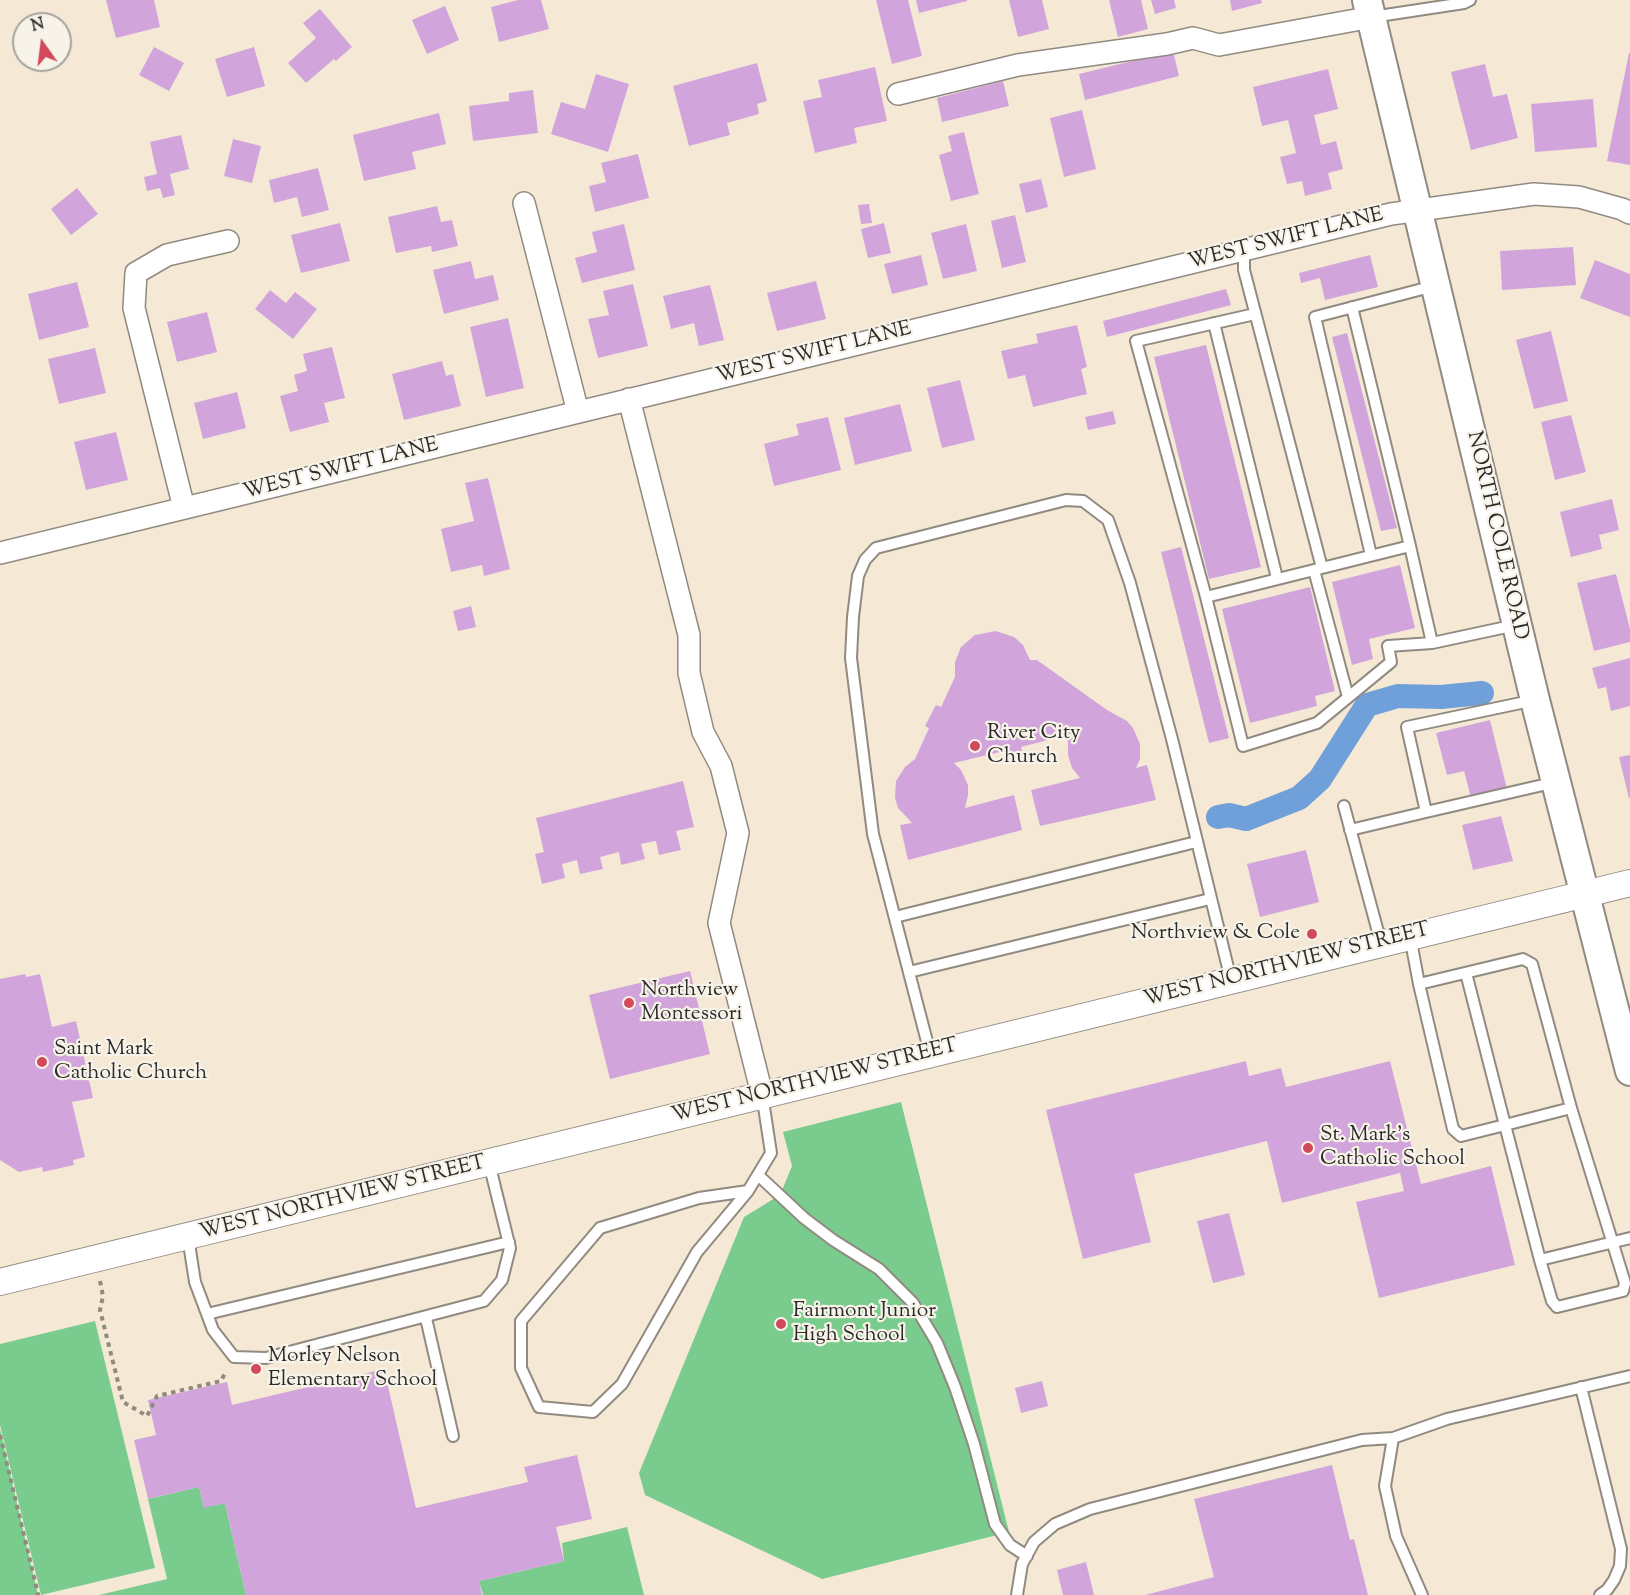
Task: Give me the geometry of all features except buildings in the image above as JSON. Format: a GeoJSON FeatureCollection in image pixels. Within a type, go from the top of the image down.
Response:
{"type":"FeatureCollection","features":[{"type":"Feature","properties":{"kind":"main road","name":"NORTH COLE ROAD"},"geometry":{"type":"LineString","coordinates":[[1370,8],[1535,700],[1630,1071]]}},
{"type":"Feature","properties":{"kind":"street"},"geometry":{"type":"LineString","coordinates":[[898,94],[1018,65],[1167,44],[1193,38],[1219,45],[1370,8]]}},
{"type":"Feature","properties":{"kind":"street","name":"WEST SWIFT LANE"},"geometry":{"type":"LineString","coordinates":[[0,553],[1390,214],[1534,194],[1579,197],[1630,213]]}},
{"type":"Feature","properties":{"kind":"street"},"geometry":{"type":"LineString","coordinates":[[524,203],[578,412]]}},
{"type":"Feature","properties":{"kind":"street"},"geometry":{"type":"LineString","coordinates":[[184,508],[134,308],[136,273],[167,255],[228,241]]}},
{"type":"Feature","properties":{"kind":"street"},"geometry":{"type":"LineString","coordinates":[[629,399],[689,635],[688,674],[703,732],[721,766],[738,833],[719,923],[762,1094]]}},
{"type":"Feature","properties":{"kind":"street","name":"WEST NORTHVIEW STREET"},"geometry":{"type":"LineString","coordinates":[[0,1282],[1630,883]]}},
{"type":"Feature","properties":{"kind":"lane"},"geometry":{"type":"LineString","coordinates":[[1370,8],[1464,3],[1470,0]]}},
{"type":"Feature","properties":{"kind":"lane"},"geometry":{"type":"LineString","coordinates":[[1244,250],[1244,270],[1348,697]]}},
{"type":"Feature","properties":{"kind":"lane"},"geometry":{"type":"LineString","coordinates":[[1371,555],[1315,317],[1436,286]]}},
{"type":"Feature","properties":{"kind":"lane"},"geometry":{"type":"LineString","coordinates":[[1352,306],[1432,643]]}},
{"type":"Feature","properties":{"kind":"lane"},"geometry":{"type":"LineString","coordinates":[[1255,314],[1136,341],[1244,746],[1317,723],[1391,662],[1388,646],[1432,643],[1517,625]]}},
{"type":"Feature","properties":{"kind":"lane"},"geometry":{"type":"LineString","coordinates":[[1214,323],[1277,578]]}},
{"type":"Feature","properties":{"kind":"lane"},"geometry":{"type":"LineString","coordinates":[[930,1053],[873,834],[851,658],[858,576],[865,560],[876,548],[1066,500],[1083,501],[1108,520],[1130,582],[1172,739],[1230,980]]}},
{"type":"Feature","properties":{"kind":"lane"},"geometry":{"type":"LineString","coordinates":[[1206,597],[1410,546]]}},
{"type":"Feature","properties":{"kind":"lane"},"geometry":{"type":"LineString","coordinates":[[1426,812],[1407,727],[1535,700]]}},
{"type":"Feature","properties":{"kind":"lane"},"geometry":{"type":"LineString","coordinates":[[1350,830],[1556,782]]}},
{"type":"Feature","properties":{"kind":"lane"},"geometry":{"type":"LineString","coordinates":[[1344,806],[1381,943]]}},
{"type":"Feature","properties":{"kind":"lane"},"geometry":{"type":"LineString","coordinates":[[895,917],[1196,842]]}},
{"type":"Feature","properties":{"kind":"lane"},"geometry":{"type":"LineString","coordinates":[[909,972],[1210,898]]}},
{"type":"Feature","properties":{"kind":"lane"},"geometry":{"type":"LineString","coordinates":[[1410,936],[1453,1129],[1461,1136],[1571,1108]]}},
{"type":"Feature","properties":{"kind":"lane"},"geometry":{"type":"LineString","coordinates":[[1419,984],[1523,959],[1532,964],[1571,1108],[1624,1283],[1623,1291],[1557,1307],[1552,1301],[1466,973]]}},
{"type":"Feature","properties":{"kind":"lane"},"geometry":{"type":"LineString","coordinates":[[748,1191],[699,1198],[600,1228],[521,1320],[521,1368],[539,1407],[593,1412],[622,1384],[697,1252],[748,1191],[771,1154],[762,1094]]}},
{"type":"Feature","properties":{"kind":"lane"},"geometry":{"type":"LineString","coordinates":[[188,1236],[195,1282],[213,1330],[234,1357],[266,1358],[484,1301],[502,1280],[510,1248],[489,1163]]}},
{"type":"Feature","properties":{"kind":"lane"},"geometry":{"type":"LineString","coordinates":[[758,1175],[804,1218],[833,1240],[879,1269],[913,1303],[937,1343],[955,1387],[974,1444],[995,1524],[1010,1545],[1027,1556]]}},
{"type":"Feature","properties":{"kind":"lane"},"geometry":{"type":"LineString","coordinates":[[1540,1260],[1630,1238]]}},
{"type":"Feature","properties":{"kind":"lane"},"geometry":{"type":"LineString","coordinates":[[207,1314],[509,1242]]}},
{"type":"Feature","properties":{"kind":"lane"},"geometry":{"type":"LineString","coordinates":[[426,1318],[453,1436]]}},
{"type":"Feature","properties":{"kind":"lane"},"geometry":{"type":"LineString","coordinates":[[1017,1595],[1022,1564],[1034,1542],[1055,1524],[1090,1509],[1362,1440],[1393,1438],[1447,1419],[1630,1376]]}},
{"type":"Feature","properties":{"kind":"lane"},"geometry":{"type":"LineString","coordinates":[[1581,1387],[1621,1549],[1620,1566],[1617,1573],[1607,1590],[1600,1595]]}},
{"type":"Feature","properties":{"kind":"lane"},"geometry":{"type":"LineString","coordinates":[[1393,1438],[1385,1486],[1396,1536],[1422,1595]]}},
{"type":"Feature","properties":{"kind":"path"},"geometry":{"type":"LineString","coordinates":[[100,1281],[103,1296],[100,1310],[123,1402],[147,1416],[157,1396],[221,1381],[225,1373]]}},
{"type":"Feature","properties":{"kind":"path"},"geometry":{"type":"LineString","coordinates":[[0,1435],[38,1594],[36,1595]]}},
{"type":"Feature","properties":{"kind":"green space"},"geometry":{"type":"Polygon","coordinates":[[[901,1102],[1009,1532],[822,1579],[645,1495],[639,1473],[744,1217],[780,1195],[792,1166],[783,1132],[901,1102]]]}},
{"type":"Feature","properties":{"kind":"green space"},"geometry":{"type":"Polygon","coordinates":[[[95,1321],[155,1568],[41,1595],[0,1425],[0,1344],[95,1321]]]}},
{"type":"Feature","properties":{"kind":"green space"},"geometry":{"type":"Polygon","coordinates":[[[0,1429],[38,1595],[0,1595],[0,1429]]]}},
{"type":"Feature","properties":{"kind":"green space"},"geometry":{"type":"Polygon","coordinates":[[[199,1487],[204,1507],[225,1503],[246,1595],[99,1595],[167,1579],[148,1499],[199,1487]]]}},
{"type":"Feature","properties":{"kind":"green space"},"geometry":{"type":"Polygon","coordinates":[[[627,1527],[644,1595],[483,1595],[479,1581],[564,1561],[562,1543],[627,1527]]]}},
{"type":"Feature","properties":{"kind":"waterway"},"geometry":{"type":"LineString","coordinates":[[1218,817],[1229,815],[1246,819],[1299,798],[1320,779],[1367,705],[1398,696],[1441,697],[1482,693]]}},
{"type":"Feature","properties":{"kind":"place","name":"River City Church"},"geometry":{"type":"Point","coordinates":[975,746]}},
{"type":"Feature","properties":{"kind":"place","name":"Northview & Cole"},"geometry":{"type":"Point","coordinates":[1312,934]}},
{"type":"Feature","properties":{"kind":"place","name":"Northview Montessori"},"geometry":{"type":"Point","coordinates":[629,1003]}},
{"type":"Feature","properties":{"kind":"place","name":"Saint Mark Catholic Church"},"geometry":{"type":"Point","coordinates":[42,1062]}},
{"type":"Feature","properties":{"kind":"place","name":"St. Mark's Catholic School"},"geometry":{"type":"Point","coordinates":[1308,1148]}},
{"type":"Feature","properties":{"kind":"place","name":"Fairmont Junior High School"},"geometry":{"type":"Point","coordinates":[781,1324]}},
{"type":"Feature","properties":{"kind":"place","name":"Morley Nelson Elementary School"},"geometry":{"type":"Point","coordinates":[256,1369]}}]}
